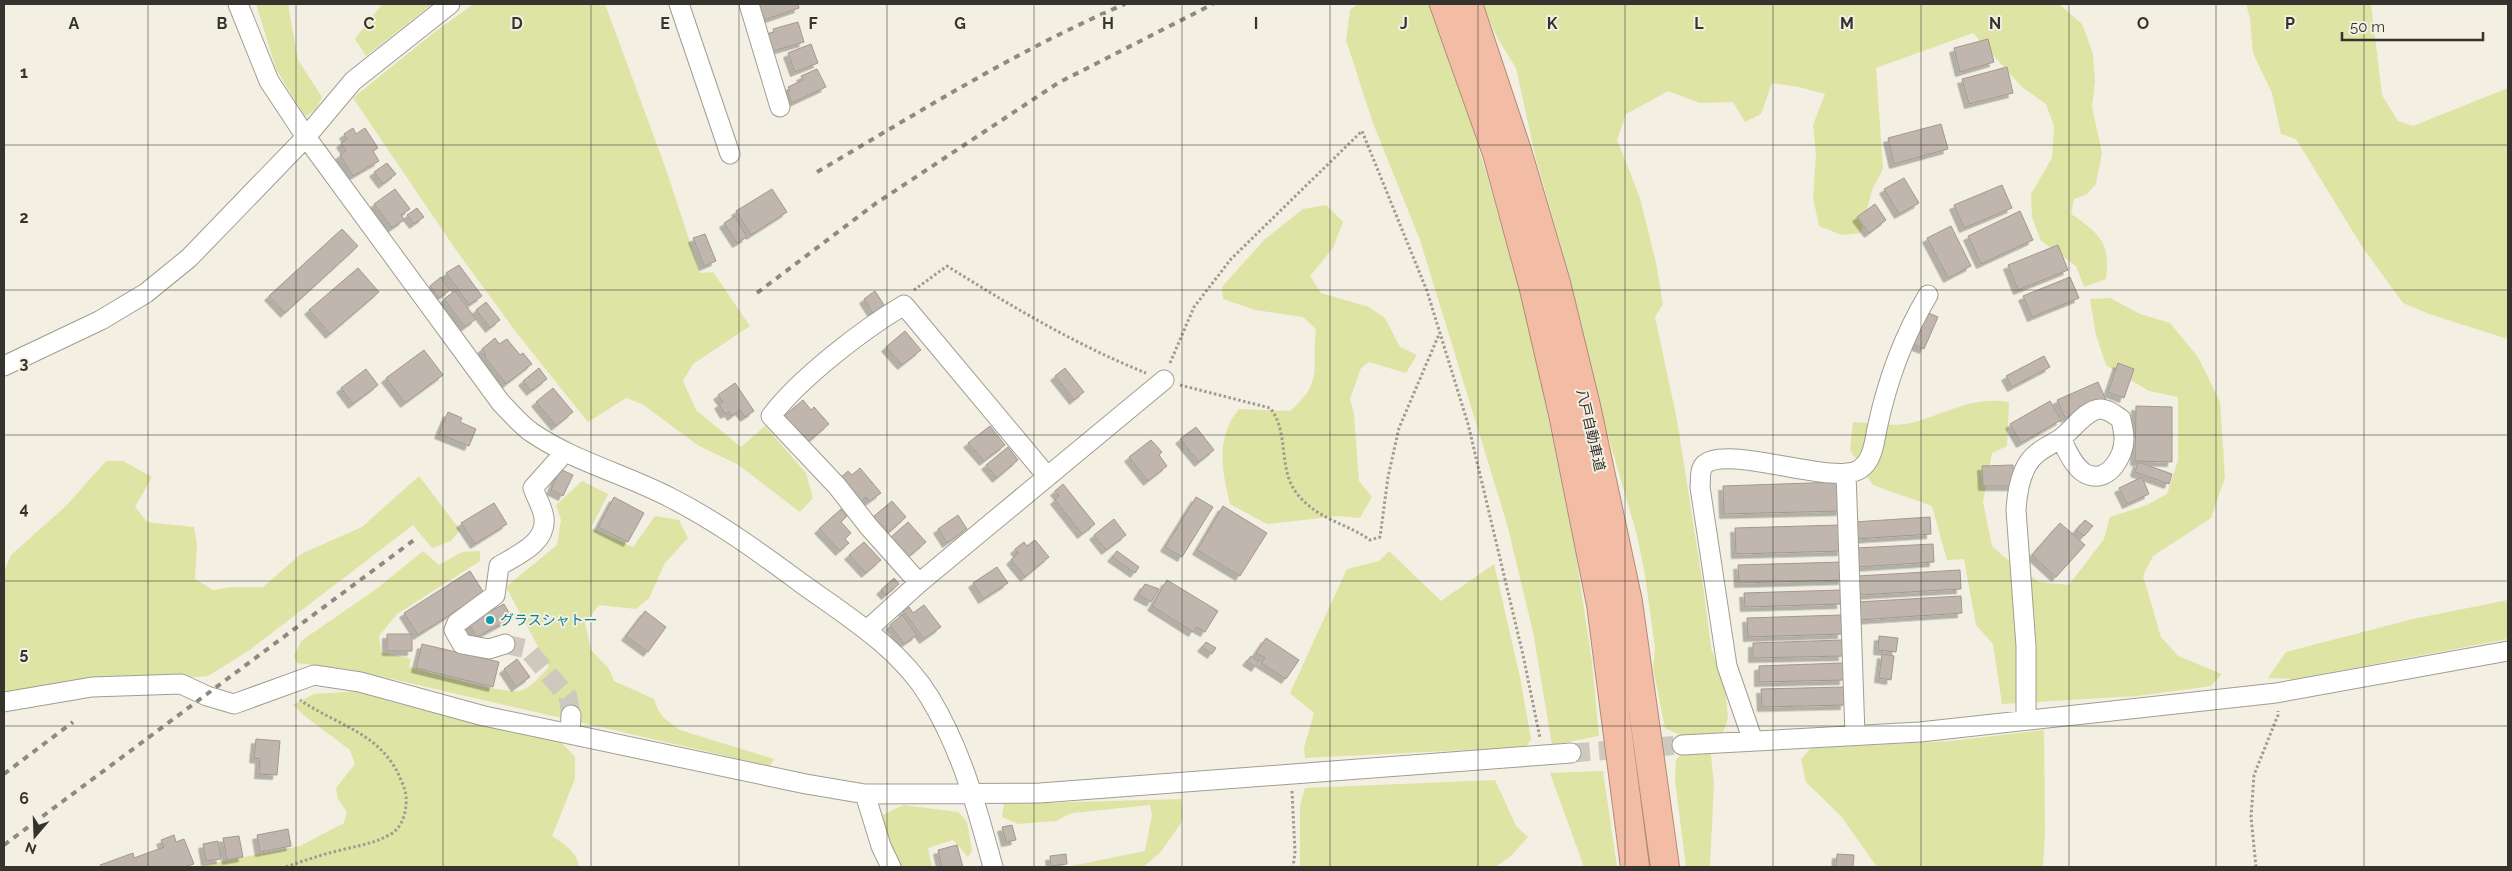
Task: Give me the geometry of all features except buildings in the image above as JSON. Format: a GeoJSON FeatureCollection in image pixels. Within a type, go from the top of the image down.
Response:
{"type":"FeatureCollection","features":[{"type":"Feature","properties":{"kind":"highway","name":"八戸自動車道"},"geometry":{"type":"LineString","coordinates":[[1444,4],[1469,38],[1556,283],[1586,406],[1628,602],[1665,867]]}},
{"type":"Feature","properties":{"kind":"highway","name":"八戸自動車道"},"geometry":{"type":"LineString","coordinates":[[1468,4],[1469,38],[1534,289],[1563,414],[1601,604],[1630,810],[1635,867]]}},
{"type":"Feature","properties":{"kind":"street"},"geometry":{"type":"LineString","coordinates":[[238,4],[269,81],[306,137],[501,403],[530,431],[565,452],[670,497],[722,526],[867,630],[906,665],[929,696],[956,746],[974,795],[993,867]]}},
{"type":"Feature","properties":{"kind":"street"},"geometry":{"type":"LineString","coordinates":[[4,366],[101,320],[146,293],[188,258],[306,137],[352,81],[450,4]]}},
{"type":"Feature","properties":{"kind":"street"},"geometry":{"type":"LineString","coordinates":[[679,4],[730,154]]}},
{"type":"Feature","properties":{"kind":"street"},"geometry":{"type":"LineString","coordinates":[[749,4],[780,107]]}},
{"type":"Feature","properties":{"kind":"street"},"geometry":{"type":"LineString","coordinates":[[1753,741],[1727,666],[1721,636],[1700,487],[1701,472],[1704,465],[1716,459],[1744,460],[1818,471],[1846,473],[1860,470],[1872,456],[1889,380],[1910,326],[1928,294]]}},
{"type":"Feature","properties":{"kind":"street"},"geometry":{"type":"LineString","coordinates":[[919,583],[869,528],[836,486],[771,416],[785,398],[852,340],[904,305],[1047,476]]}},
{"type":"Feature","properties":{"kind":"street"},"geometry":{"type":"LineString","coordinates":[[867,630],[919,583],[1164,380]]}},
{"type":"Feature","properties":{"kind":"street"},"geometry":{"type":"LineString","coordinates":[[2026,719],[2026,646],[2016,510],[2017,488],[2027,463],[2044,447],[2060,438]]}},
{"type":"Feature","properties":{"kind":"street"},"geometry":{"type":"LineString","coordinates":[[505,644],[489,649],[462,644],[454,630],[457,623],[495,595],[500,566],[532,546],[542,535],[544,518],[533,488],[565,452]]}},
{"type":"Feature","properties":{"kind":"street"},"geometry":{"type":"LineString","coordinates":[[1846,473],[1855,735]]}},
{"type":"Feature","properties":{"kind":"street"},"geometry":{"type":"LineString","coordinates":[[1682,745],[1920,732],[2276,693],[2508,651]]}},
{"type":"Feature","properties":{"kind":"street"},"geometry":{"type":"LineString","coordinates":[[4,702],[92,687],[181,684],[207,696],[234,704],[314,675],[360,682],[484,716],[570,724],[806,784],[865,794],[974,795],[1040,793],[1293,776],[1570,753]]}},
{"type":"Feature","properties":{"kind":"street"},"geometry":{"type":"LineString","coordinates":[[865,794],[881,846],[891,867]]}},
{"type":"Feature","properties":{"kind":"path"},"geometry":{"type":"LineString","coordinates":[[1164,380],[1194,307],[1231,259],[1362,131],[1427,291],[1471,434],[1523,654],[1543,755]]}},
{"type":"Feature","properties":{"kind":"path"},"geometry":{"type":"LineString","coordinates":[[904,305],[913,291],[947,266],[1009,304],[1082,344],[1164,380],[1270,408],[1277,417],[1286,475],[1297,494],[1313,510],[1370,540],[1380,537],[1388,477],[1399,428],[1440,332]]}},
{"type":"Feature","properties":{"kind":"path"},"geometry":{"type":"LineString","coordinates":[[2256,867],[2251,817],[2254,776],[2278,716],[2276,693]]}},
{"type":"Feature","properties":{"kind":"path"},"geometry":{"type":"LineString","coordinates":[[286,867],[314,857],[370,844],[393,833],[405,818],[408,795],[396,768],[372,740],[347,725],[318,712],[298,698]]}},
{"type":"Feature","properties":{"kind":"path"},"geometry":{"type":"LineString","coordinates":[[1293,776],[1291,806],[1295,852],[1293,867]]}},
{"type":"Feature","properties":{"kind":"green space"},"geometry":{"type":"Polygon","coordinates":[[[256,4],[288,4],[298,60],[322,97],[316,109],[305,117],[276,69],[256,4]]]}},
{"type":"Feature","properties":{"kind":"green space"},"geometry":{"type":"Polygon","coordinates":[[[382,4],[432,4],[366,56],[355,39],[382,4]]]}},
{"type":"Feature","properties":{"kind":"green space"},"geometry":{"type":"Polygon","coordinates":[[[474,4],[605,4],[667,172],[700,273],[713,272],[750,326],[693,364],[683,381],[696,410],[741,447],[765,426],[806,473],[813,498],[800,512],[737,464],[699,446],[642,404],[626,398],[588,422],[516,332],[456,250],[353,98],[436,31],[474,4]]]}},
{"type":"Feature","properties":{"kind":"green space"},"geometry":{"type":"Polygon","coordinates":[[[1358,4],[1434,4],[1486,172],[1529,324],[1575,549],[1592,662],[1599,736],[1552,745],[1533,632],[1507,524],[1420,240],[1373,123],[1346,40],[1350,10],[1358,4]]]}},
{"type":"Feature","properties":{"kind":"green space"},"geometry":{"type":"Polygon","coordinates":[[[1482,4],[2059,4],[2082,24],[2093,54],[2095,81],[2092,107],[2102,153],[2096,184],[2087,194],[2074,199],[2071,214],[2096,233],[2101,240],[2107,256],[2107,267],[2106,279],[2084,287],[2076,266],[2041,241],[2032,217],[2031,194],[2052,158],[2054,126],[2046,104],[2022,87],[1973,33],[1876,68],[1883,169],[1872,190],[1861,233],[1842,235],[1819,226],[1813,197],[1816,155],[1813,125],[1825,94],[1799,87],[1772,83],[1761,114],[1745,122],[1733,102],[1700,103],[1668,91],[1626,114],[1617,140],[1640,198],[1656,263],[1663,304],[1655,317],[1677,420],[1711,648],[1725,686],[1728,719],[1723,732],[1709,737],[1714,784],[1710,867],[1686,867],[1675,780],[1676,760],[1682,753],[1680,735],[1665,728],[1653,668],[1655,648],[1645,575],[1637,535],[1605,425],[1570,278],[1536,159],[1516,68],[1498,39],[1482,4]]]}},
{"type":"Feature","properties":{"kind":"green space"},"geometry":{"type":"Polygon","coordinates":[[[2246,4],[2371,4],[2382,95],[2398,121],[2413,126],[2508,88],[2508,339],[2429,314],[2403,303],[2363,248],[2296,139],[2281,134],[2272,93],[2253,53],[2250,18],[2246,4]]]}},
{"type":"Feature","properties":{"kind":"green space"},"geometry":{"type":"Polygon","coordinates":[[[1326,205],[1343,222],[1333,248],[1310,276],[1321,293],[1369,307],[1385,318],[1400,347],[1417,355],[1406,373],[1369,362],[1361,368],[1350,399],[1354,414],[1359,481],[1372,497],[1360,518],[1338,516],[1267,524],[1230,504],[1222,455],[1226,431],[1239,409],[1290,411],[1301,400],[1308,391],[1314,373],[1316,329],[1303,317],[1255,310],[1223,299],[1222,287],[1264,240],[1303,209],[1326,205]]]}},
{"type":"Feature","properties":{"kind":"green space"},"geometry":{"type":"Polygon","coordinates":[[[2110,298],[2140,314],[2170,323],[2198,357],[2220,402],[2225,477],[2211,518],[2153,556],[2143,576],[2161,637],[2178,656],[2222,674],[2211,686],[2137,696],[2002,704],[1993,644],[1976,625],[1964,559],[1947,560],[1932,506],[1873,485],[1850,450],[1853,422],[1890,425],[1904,424],[1982,401],[2009,402],[2007,446],[1992,453],[1983,502],[1992,546],[2039,582],[2069,585],[2104,539],[2110,517],[2147,505],[2167,494],[2178,460],[2178,397],[2149,391],[2106,365],[2096,335],[2090,299],[2110,298]]]}},
{"type":"Feature","properties":{"kind":"green space"},"geometry":{"type":"Polygon","coordinates":[[[106,461],[123,461],[152,477],[135,507],[147,522],[194,527],[197,545],[195,579],[213,590],[232,587],[263,587],[301,554],[362,527],[419,476],[460,530],[451,541],[432,548],[413,525],[248,651],[208,676],[4,695],[4,572],[11,555],[66,506],[106,461]]]}},
{"type":"Feature","properties":{"kind":"green space"},"geometry":{"type":"Polygon","coordinates":[[[582,481],[608,494],[591,528],[633,547],[655,516],[679,520],[688,538],[665,563],[649,598],[636,609],[599,605],[585,623],[591,650],[609,669],[614,681],[654,699],[661,713],[680,730],[774,759],[770,766],[353,670],[297,663],[294,656],[301,641],[375,590],[423,551],[439,565],[462,552],[480,551],[480,561],[397,614],[379,636],[381,652],[411,659],[409,667],[465,682],[509,691],[519,691],[527,688],[549,667],[506,587],[557,545],[561,520],[556,505],[582,481]]]}},
{"type":"Feature","properties":{"kind":"green space"},"geometry":{"type":"Polygon","coordinates":[[[1389,551],[1441,601],[1494,564],[1520,677],[1531,739],[1526,747],[1305,758],[1304,748],[1314,713],[1290,693],[1347,569],[1379,561],[1389,551]]]}},
{"type":"Feature","properties":{"kind":"green space"},"geometry":{"type":"Polygon","coordinates":[[[2508,600],[2508,639],[2295,679],[2268,678],[2286,652],[2413,619],[2508,600]]]}},
{"type":"Feature","properties":{"kind":"green space"},"geometry":{"type":"Polygon","coordinates":[[[362,691],[388,701],[468,722],[559,740],[575,757],[575,779],[552,836],[573,853],[579,867],[194,867],[300,846],[344,823],[347,812],[338,799],[336,788],[355,764],[350,750],[293,705],[314,694],[362,691]]]}},
{"type":"Feature","properties":{"kind":"green space"},"geometry":{"type":"Polygon","coordinates":[[[2044,730],[2045,832],[2043,867],[1877,867],[1841,816],[1806,782],[1801,759],[1811,748],[1951,741],[2044,730]]]}},
{"type":"Feature","properties":{"kind":"green space"},"geometry":{"type":"Polygon","coordinates":[[[1603,771],[1617,867],[1584,867],[1550,773],[1603,771]]]}},
{"type":"Feature","properties":{"kind":"green space"},"geometry":{"type":"Polygon","coordinates":[[[1495,780],[1516,826],[1528,837],[1511,856],[1495,867],[1300,867],[1300,806],[1305,788],[1495,780]]]}},
{"type":"Feature","properties":{"kind":"green space"},"geometry":{"type":"Polygon","coordinates":[[[1181,799],[1183,812],[1181,823],[1160,853],[1143,867],[1066,867],[1145,851],[1152,815],[1150,805],[1072,813],[1056,821],[1018,824],[1002,817],[1004,804],[1181,799]]]}},
{"type":"Feature","properties":{"kind":"green space"},"geometry":{"type":"Polygon","coordinates":[[[903,805],[958,812],[967,822],[972,851],[968,857],[953,840],[928,848],[932,867],[899,867],[881,816],[903,805]]]}},
{"type":"Feature","properties":{"kind":"tunnel"},"geometry":{"type":"LineString","coordinates":[[505,644],[527,649],[568,697],[571,715]]}},
{"type":"Feature","properties":{"kind":"tunnel"},"geometry":{"type":"LineString","coordinates":[[1571,753],[1682,745]]}},
{"type":"Feature","properties":{"kind":"railway"},"geometry":{"type":"LineString","coordinates":[[817,172],[1007,62],[1046,41],[1125,4]]}},
{"type":"Feature","properties":{"kind":"railway"},"geometry":{"type":"LineString","coordinates":[[757,293],[875,204],[1058,83],[1213,4]]}},
{"type":"Feature","properties":{"kind":"railway"},"geometry":{"type":"LineString","coordinates":[[4,845],[414,540]]}},
{"type":"Feature","properties":{"kind":"railway"},"geometry":{"type":"LineString","coordinates":[[4,774],[73,722]]}},
{"type":"Feature","properties":{"kind":"place","name":"グラスシャトー"},"geometry":{"type":"Point","coordinates":[490,620]}}]}
